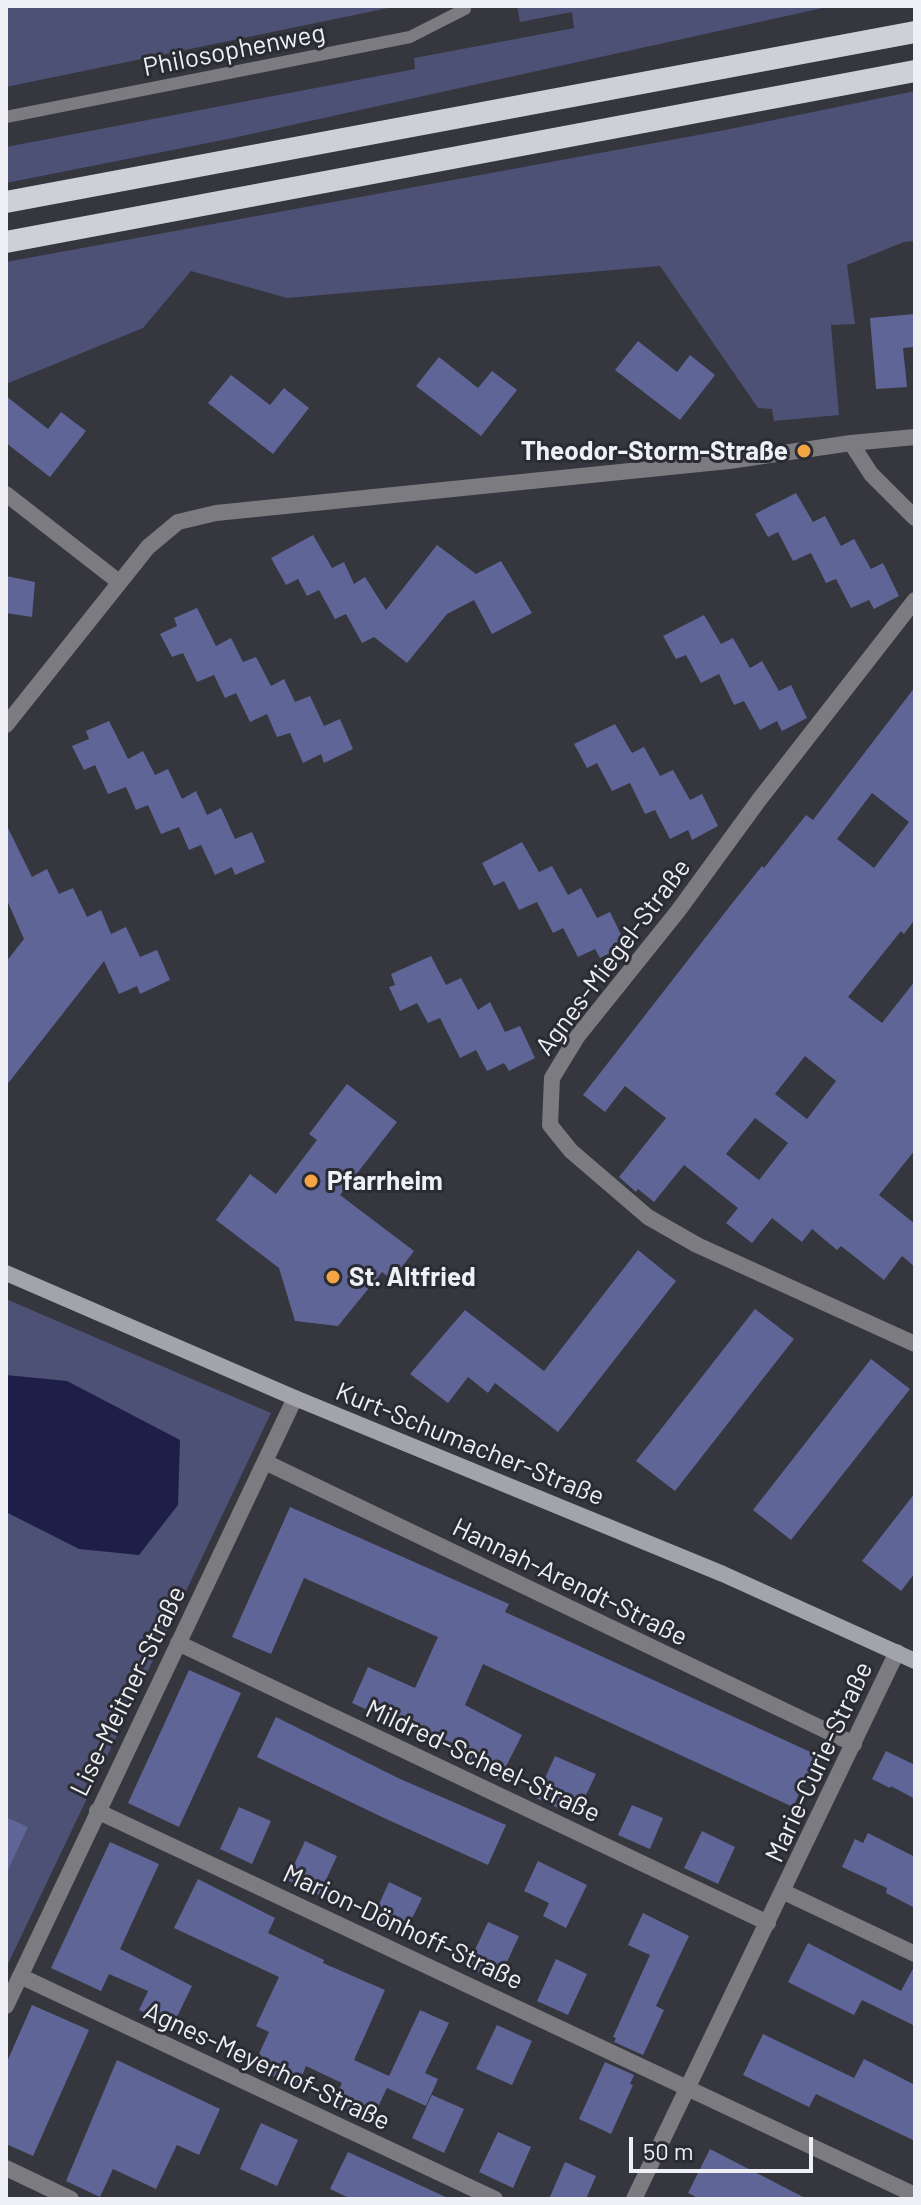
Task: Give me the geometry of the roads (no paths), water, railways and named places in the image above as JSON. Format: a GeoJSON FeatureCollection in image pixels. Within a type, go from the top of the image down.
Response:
{"type":"FeatureCollection","features":[{"type":"Feature","properties":{"kind":"highway"},"geometry":{"type":"LineString","coordinates":[[6,202],[908,32]]}},
{"type":"Feature","properties":{"kind":"highway"},"geometry":{"type":"LineString","coordinates":[[6,242],[915,71]]}},
{"type":"Feature","properties":{"kind":"main road","name":"Kurt-Schumacher-Straße"},"geometry":{"type":"LineString","coordinates":[[6,1273],[295,1398],[723,1574],[915,1661]]}},
{"type":"Feature","properties":{"kind":"street"},"geometry":{"type":"LineString","coordinates":[[6,725],[148,547],[178,522],[216,513],[729,461],[915,437]]}},
{"type":"Feature","properties":{"kind":"street"},"geometry":{"type":"LineString","coordinates":[[851,443],[871,474],[915,518]]}},
{"type":"Feature","properties":{"kind":"street"},"geometry":{"type":"LineString","coordinates":[[6,494],[119,582]]}},
{"type":"Feature","properties":{"kind":"street","name":"Agnes-Miegel-Straße"},"geometry":{"type":"LineString","coordinates":[[915,600],[759,800],[678,911],[577,1037],[552,1078],[550,1125],[571,1151],[648,1217],[697,1245],[915,1344]]}},
{"type":"Feature","properties":{"kind":"street","name":"Lise-Meitner-Straße"},"geometry":{"type":"LineString","coordinates":[[6,2006],[295,1398]]}},
{"type":"Feature","properties":{"kind":"street","name":"Hannah-Arendt-Straße"},"geometry":{"type":"LineString","coordinates":[[265,1462],[854,1744]]}},
{"type":"Feature","properties":{"kind":"street","name":"Mildred-Scheel-Straße"},"geometry":{"type":"LineString","coordinates":[[178,1643],[768,1923]]}},
{"type":"Feature","properties":{"kind":"street","name":"Marie-Curie-Straße"},"geometry":{"type":"LineString","coordinates":[[634,2199],[897,1652]]}},
{"type":"Feature","properties":{"kind":"street","name":"Marion-Dönhoff-Straße"},"geometry":{"type":"LineString","coordinates":[[97,1811],[688,2087]]}},
{"type":"Feature","properties":{"kind":"street","name":"Marie-Curie-Straße"},"geometry":{"type":"LineString","coordinates":[[784,1892],[915,1954]]}},
{"type":"Feature","properties":{"kind":"street","name":"Agnes-Meyerhof-Straße"},"geometry":{"type":"LineString","coordinates":[[20,1976],[495,2199]]}},
{"type":"Feature","properties":{"kind":"street"},"geometry":{"type":"LineString","coordinates":[[688,2087],[915,2195]]}},
{"type":"Feature","properties":{"kind":"street"},"geometry":{"type":"LineString","coordinates":[[6,2168],[71,2199]]}},
{"type":"Feature","properties":{"kind":"lane","name":"Philosophenweg"},"geometry":{"type":"LineString","coordinates":[[6,117],[410,37],[465,9]]}},
{"type":"Feature","properties":{"kind":"place","name":"Theodor-Storm-Straße"},"geometry":{"type":"Point","coordinates":[804,451]}},
{"type":"Feature","properties":{"kind":"place","name":"Pfarrheim"},"geometry":{"type":"Point","coordinates":[311,1181]}},
{"type":"Feature","properties":{"kind":"place","name":"St. Altfried"},"geometry":{"type":"Point","coordinates":[333,1277]}}]}
